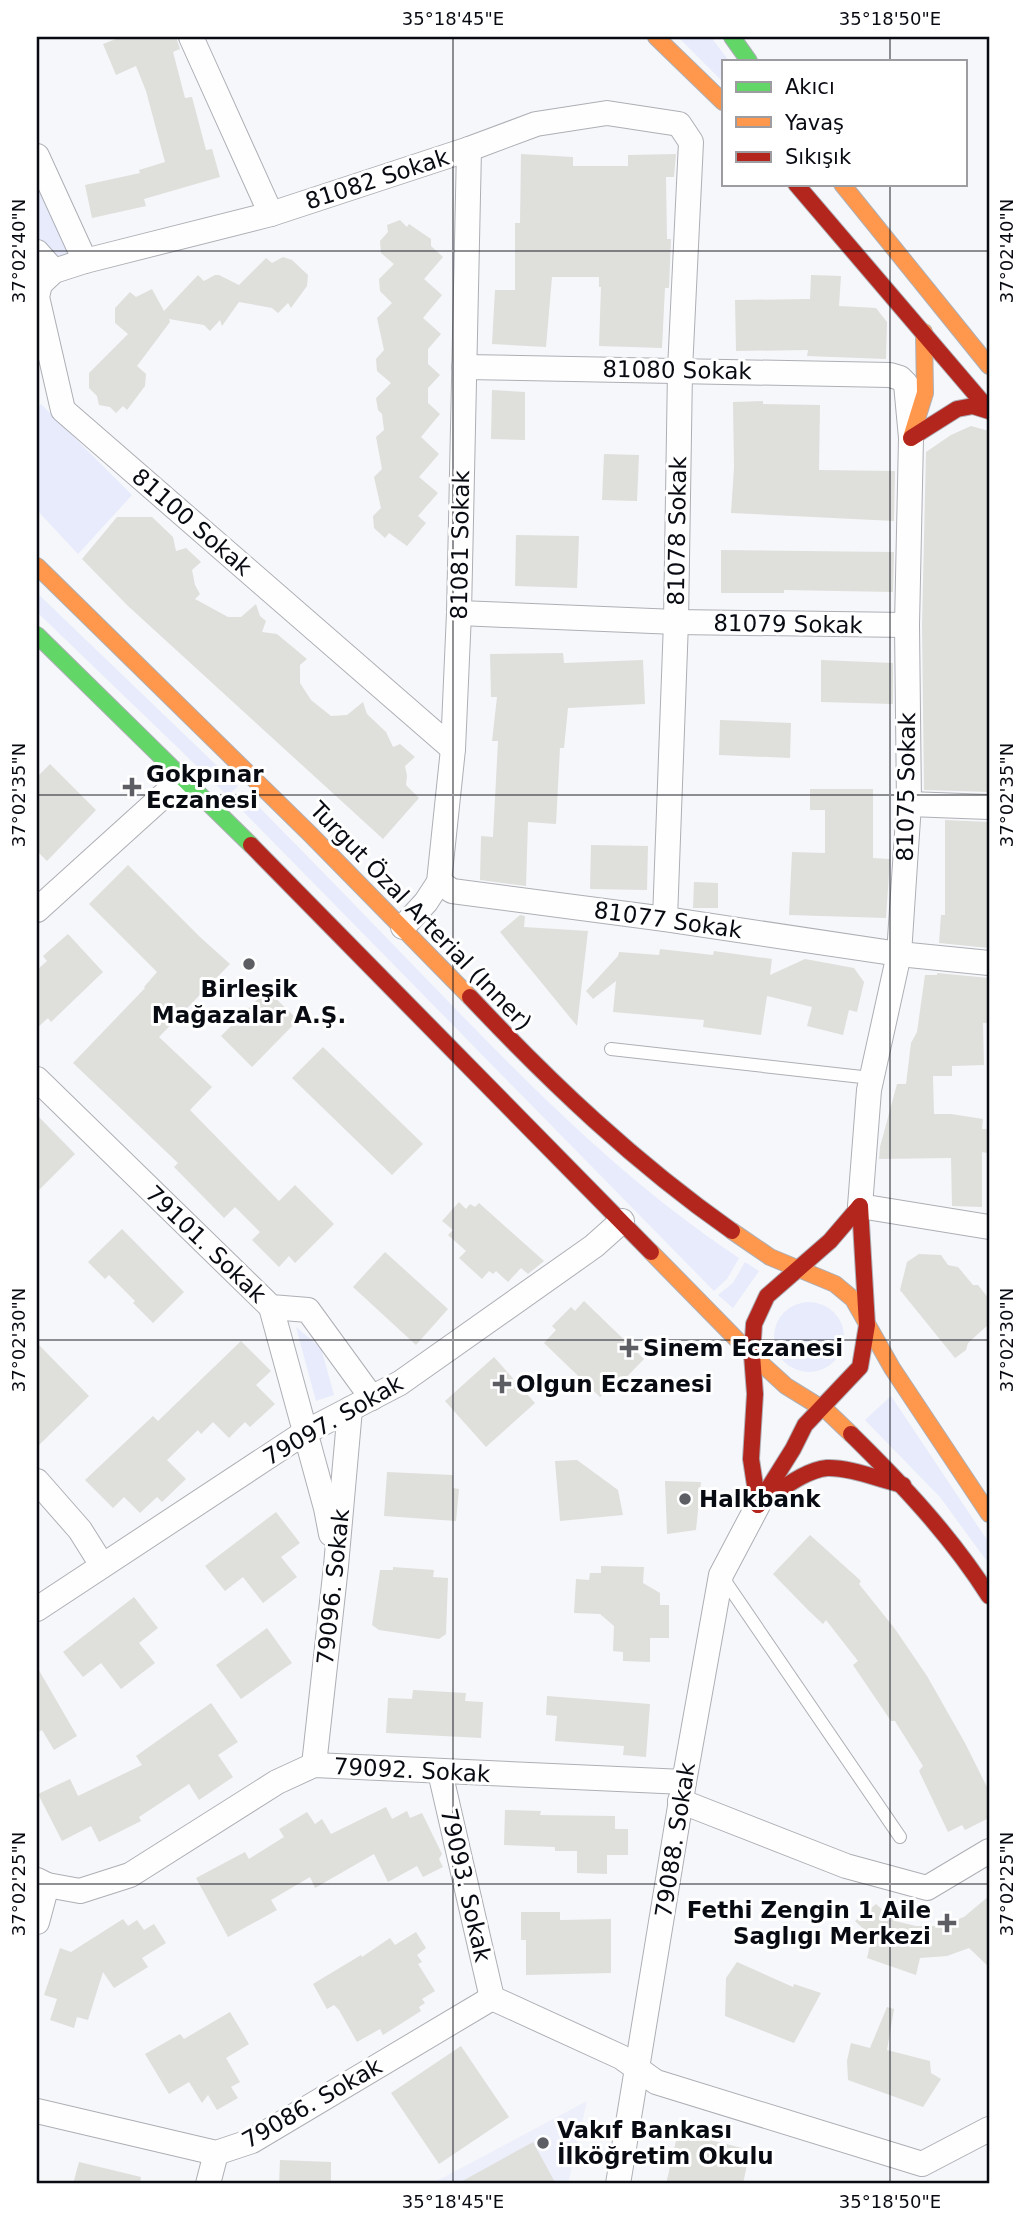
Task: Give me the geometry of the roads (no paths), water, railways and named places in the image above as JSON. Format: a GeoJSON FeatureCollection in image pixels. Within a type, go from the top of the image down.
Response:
{"type":"FeatureCollection","features":[{"type":"Feature","properties":{"kind":"main road"},"geometry":{"type":"LineString","coordinates":[[656,37],[722,101]]}},
{"type":"Feature","properties":{"kind":"main road"},"geometry":{"type":"LineString","coordinates":[[732,37],[749,60]]}},
{"type":"Feature","properties":{"kind":"main road"},"geometry":{"type":"LineString","coordinates":[[798,186],[989,411]]}},
{"type":"Feature","properties":{"kind":"main road"},"geometry":{"type":"LineString","coordinates":[[844,186],[989,366]]}},
{"type":"Feature","properties":{"kind":"main road"},"geometry":{"type":"LineString","coordinates":[[911,438],[925,393],[924,332]]}},
{"type":"Feature","properties":{"kind":"main road"},"geometry":{"type":"LineString","coordinates":[[911,438],[944,415],[965,407],[972,406],[989,411]]}},
{"type":"Feature","properties":{"kind":"main road","name":"Turgut Özal Arterial (Inner)"},"geometry":{"type":"LineString","coordinates":[[37,566],[256,778],[522,1053],[632,1156],[760,1251],[796,1269]]}},
{"type":"Feature","properties":{"kind":"main road"},"geometry":{"type":"LineString","coordinates":[[37,635],[281,874],[752,1355],[786,1386],[821,1406],[849,1430],[903,1485],[968,1563],[989,1596]]}},
{"type":"Feature","properties":{"kind":"main road"},"geometry":{"type":"LineString","coordinates":[[758,1505],[751,1460],[755,1394],[752,1355],[754,1324],[767,1296],[830,1241],[860,1206]]}},
{"type":"Feature","properties":{"kind":"main road"},"geometry":{"type":"LineString","coordinates":[[758,1505],[806,1424],[860,1367],[867,1325],[860,1206]]}},
{"type":"Feature","properties":{"kind":"main road"},"geometry":{"type":"LineString","coordinates":[[796,1269],[835,1282],[853,1299],[892,1368],[989,1514]]}},
{"type":"Feature","properties":{"kind":"main road"},"geometry":{"type":"LineString","coordinates":[[758,1505],[809,1474],[825,1468],[903,1485]]}},
{"type":"Feature","properties":{"kind":"street"},"geometry":{"type":"LineString","coordinates":[[191,37],[271,214]]}},
{"type":"Feature","properties":{"kind":"street","name":"81082 Sokak"},"geometry":{"type":"LineString","coordinates":[[54,271],[271,214],[536,124],[607,113],[679,124],[691,142]]}},
{"type":"Feature","properties":{"kind":"street","name":"81078 Sokak"},"geometry":{"type":"LineString","coordinates":[[665,919],[676,622],[680,370],[691,142]]}},
{"type":"Feature","properties":{"kind":"street","name":"81081 Sokak"},"geometry":{"type":"LineString","coordinates":[[403,928],[439,882],[453,749],[459,613],[468,149]]}},
{"type":"Feature","properties":{"kind":"street"},"geometry":{"type":"LineString","coordinates":[[37,156],[85,261]]}},
{"type":"Feature","properties":{"kind":"street"},"geometry":{"type":"LineString","coordinates":[[37,252],[54,271]]}},
{"type":"Feature","properties":{"kind":"street","name":"81100 Sokak"},"geometry":{"type":"LineString","coordinates":[[54,271],[40,285],[37,297],[63,410],[453,749]]}},
{"type":"Feature","properties":{"kind":"street","name":"81080 Sokak"},"geometry":{"type":"LineString","coordinates":[[464,367],[890,375]]}},
{"type":"Feature","properties":{"kind":"street","name":"81075 Sokak"},"geometry":{"type":"LineString","coordinates":[[860,1206],[871,1078],[899,954],[909,804],[907,625],[911,438],[906,384],[900,378],[890,375]]}},
{"type":"Feature","properties":{"kind":"street","name":"81079 Sokak"},"geometry":{"type":"LineString","coordinates":[[459,613],[676,622],[907,625]]}},
{"type":"Feature","properties":{"kind":"street"},"geometry":{"type":"LineString","coordinates":[[37,910],[183,778]]}},
{"type":"Feature","properties":{"kind":"street"},"geometry":{"type":"LineString","coordinates":[[909,804],[989,807]]}},
{"type":"Feature","properties":{"kind":"street","name":"81077 Sokak"},"geometry":{"type":"LineString","coordinates":[[439,882],[452,891],[899,954],[989,963]]}},
{"type":"Feature","properties":{"kind":"street","name":"79101. Sokak"},"geometry":{"type":"LineString","coordinates":[[37,1079],[271,1307],[308,1310],[361,1404]]}},
{"type":"Feature","properties":{"kind":"street"},"geometry":{"type":"LineString","coordinates":[[860,1206],[989,1227]]}},
{"type":"Feature","properties":{"kind":"street","name":"79097. Sokak"},"geometry":{"type":"LineString","coordinates":[[37,1609],[304,1433],[400,1383],[583,1254],[622,1222]]}},
{"type":"Feature","properties":{"kind":"street"},"geometry":{"type":"LineString","coordinates":[[271,1307],[326,1508],[336,1566]]}},
{"type":"Feature","properties":{"kind":"street","name":"79096. Sokak"},"geometry":{"type":"LineString","coordinates":[[314,1765],[336,1566],[361,1404]]}},
{"type":"Feature","properties":{"kind":"street"},"geometry":{"type":"LineString","coordinates":[[37,1481],[80,1530],[102,1564]]}},
{"type":"Feature","properties":{"kind":"street","name":"79088. Sokak"},"geometry":{"type":"LineString","coordinates":[[618,2184],[682,1792],[721,1575],[758,1505]]}},
{"type":"Feature","properties":{"kind":"street","name":"79092. Sokak"},"geometry":{"type":"LineString","coordinates":[[42,1882],[80,1891],[130,1875],[277,1782],[314,1765],[440,1772],[682,1792],[846,1866],[927,1888],[989,1851]]}},
{"type":"Feature","properties":{"kind":"street","name":"79093. Sokak"},"geometry":{"type":"LineString","coordinates":[[440,1772],[492,1998]]}},
{"type":"Feature","properties":{"kind":"street"},"geometry":{"type":"LineString","coordinates":[[37,1922],[42,1882]]}},
{"type":"Feature","properties":{"kind":"street"},"geometry":{"type":"LineString","coordinates":[[492,1998],[621,2057],[656,2082],[923,2174],[989,2129]]}},
{"type":"Feature","properties":{"kind":"street","name":"79086. Sokak"},"geometry":{"type":"LineString","coordinates":[[37,2111],[216,2153],[252,2141],[492,1998]]}},
{"type":"Feature","properties":{"kind":"street"},"geometry":{"type":"LineString","coordinates":[[208,2184],[216,2153]]}},
{"type":"Feature","properties":{"kind":"lane"},"geometry":{"type":"LineString","coordinates":[[611,1049],[871,1078]]}},
{"type":"Feature","properties":{"kind":"lane"},"geometry":{"type":"LineString","coordinates":[[721,1575],[900,1837]]}},
{"type":"Feature","properties":{"kind":"place","name":"Gokpınar Eczanesi"},"geometry":{"type":"Point","coordinates":[132,787]}},
{"type":"Feature","properties":{"kind":"place","name":"Birleşik Mağazalar A.Ş."},"geometry":{"type":"Point","coordinates":[249,964]}},
{"type":"Feature","properties":{"kind":"place","name":"Sinem Eczanesi"},"geometry":{"type":"Point","coordinates":[629,1348]}},
{"type":"Feature","properties":{"kind":"place","name":"Olgun Eczanesi"},"geometry":{"type":"Point","coordinates":[502,1384]}},
{"type":"Feature","properties":{"kind":"place","name":"Halkbank"},"geometry":{"type":"Point","coordinates":[685,1499]}},
{"type":"Feature","properties":{"kind":"place","name":"Fethi Zengin 1 Aile Saglıgı Merkezi"},"geometry":{"type":"Point","coordinates":[947,1923]}},
{"type":"Feature","properties":{"kind":"place","name":"Vakıf Bankası İlköğretim Okulu"},"geometry":{"type":"Point","coordinates":[543,2143]}}]}
